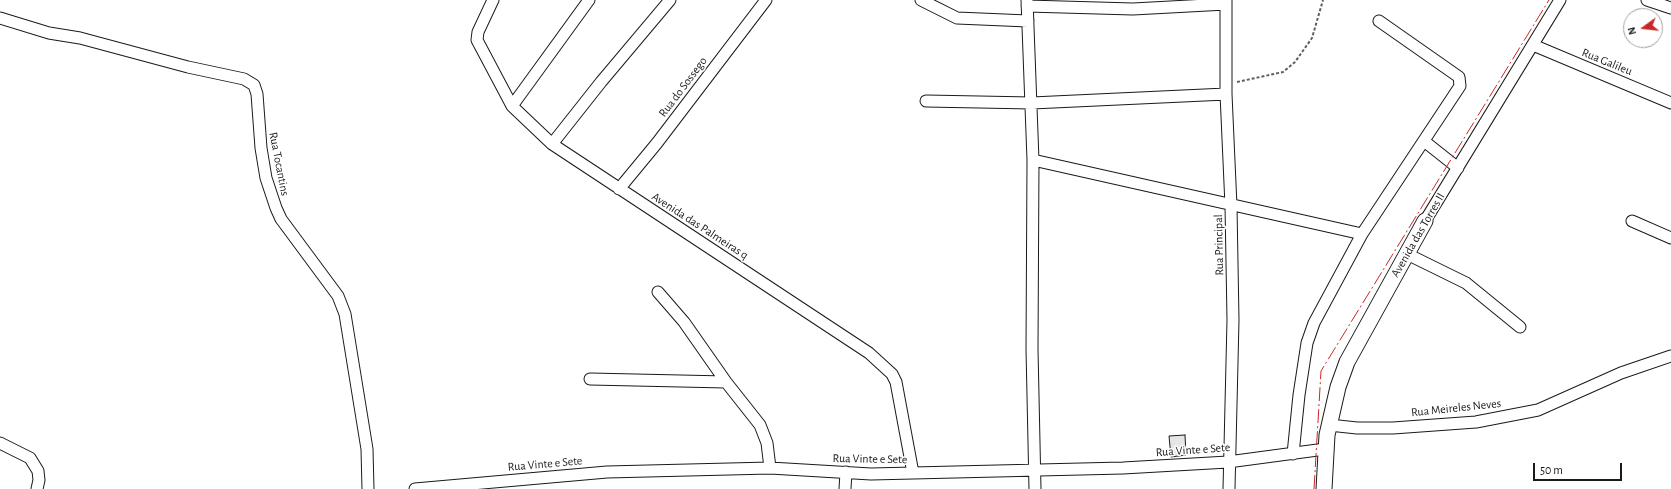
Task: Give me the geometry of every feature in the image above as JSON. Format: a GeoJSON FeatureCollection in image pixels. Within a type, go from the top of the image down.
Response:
{"type":"FeatureCollection","features":[{"type":"Feature","properties":{"kind":"street","name":"Avenida das Palmeiras q"},"geometry":{"type":"LineString","coordinates":[[493,0],[478,32],[477,40],[512,106],[552,144],[869,353],[888,370],[896,382],[913,472]]}},
{"type":"Feature","properties":{"kind":"street"},"geometry":{"type":"LineString","coordinates":[[512,106],[589,0]]}},
{"type":"Feature","properties":{"kind":"street"},"geometry":{"type":"LineString","coordinates":[[552,144],[600,82],[670,0]]}},
{"type":"Feature","properties":{"kind":"street","name":"Rua do Sossego"},"geometry":{"type":"LineString","coordinates":[[619,189],[657,143],[766,0]]}},
{"type":"Feature","properties":{"kind":"street"},"geometry":{"type":"LineString","coordinates":[[921,0],[957,18],[1028,21]]}},
{"type":"Feature","properties":{"kind":"street","name":"Avenida das Torres II"},"geometry":{"type":"LineString","coordinates":[[1324,489],[1325,449],[1329,425],[1338,387],[1347,362],[1425,220],[1560,0]]}},
{"type":"Feature","properties":{"kind":"street"},"geometry":{"type":"LineString","coordinates":[[1648,0],[1671,8]]}},
{"type":"Feature","properties":{"kind":"street"},"geometry":{"type":"LineString","coordinates":[[1035,489],[1033,469],[1033,160],[1027,3],[1133,9],[1226,2]]}},
{"type":"Feature","properties":{"kind":"street","name":"Rua Principal"},"geometry":{"type":"LineString","coordinates":[[1226,2],[1226,89],[1231,206],[1233,320],[1228,462],[1229,489]]}},
{"type":"Feature","properties":{"kind":"street","name":"Rua Tocantins"},"geometry":{"type":"LineString","coordinates":[[0,18],[49,33],[80,38],[188,67],[244,79],[254,85],[257,94],[261,148],[266,178],[276,208],[281,219],[338,296],[345,314],[367,449],[368,489]]}},
{"type":"Feature","properties":{"kind":"street"},"geometry":{"type":"LineString","coordinates":[[1293,454],[1299,395],[1307,343],[1314,324],[1362,234],[1460,86],[1459,77],[1379,21]]}},
{"type":"Feature","properties":{"kind":"street","name":"Rua Galileu"},"geometry":{"type":"LineString","coordinates":[[1532,46],[1671,103]]}},
{"type":"Feature","properties":{"kind":"street"},"geometry":{"type":"LineString","coordinates":[[926,101],[1032,103],[1226,89]]}},
{"type":"Feature","properties":{"kind":"street"},"geometry":{"type":"LineString","coordinates":[[1424,141],[1458,168]]}},
{"type":"Feature","properties":{"kind":"street"},"geometry":{"type":"LineString","coordinates":[[1033,160],[1231,206],[1362,234]]}},
{"type":"Feature","properties":{"kind":"street"},"geometry":{"type":"LineString","coordinates":[[1632,221],[1671,238]]}},
{"type":"Feature","properties":{"kind":"street"},"geometry":{"type":"LineString","coordinates":[[1407,254],[1466,283],[1520,327]]}},
{"type":"Feature","properties":{"kind":"street"},"geometry":{"type":"LineString","coordinates":[[658,292],[688,328],[726,382],[751,412],[764,433],[770,468]]}},
{"type":"Feature","properties":{"kind":"street","name":"Rua Meireles Neves"},"geometry":{"type":"LineString","coordinates":[[1329,425],[1357,428],[1401,427],[1476,422],[1538,410],[1621,373],[1671,356]]}},
{"type":"Feature","properties":{"kind":"street"},"geometry":{"type":"LineString","coordinates":[[590,380],[726,382]]}},
{"type":"Feature","properties":{"kind":"street"},"geometry":{"type":"LineString","coordinates":[[0,443],[30,458],[38,471],[39,480],[37,489]]}},
{"type":"Feature","properties":{"kind":"street","name":"Rua Vinte e Sete"},"geometry":{"type":"LineString","coordinates":[[415,489],[607,472],[770,468],[871,474],[1123,468],[1228,462],[1325,449]]}},
{"type":"Feature","properties":{"kind":"street"},"geometry":{"type":"LineString","coordinates":[[845,489],[846,472]]}},
{"type":"Feature","properties":{"kind":"path"},"geometry":{"type":"LineString","coordinates":[[1226,89],[1284,72],[1295,62],[1312,38],[1323,0]]}},
{"type":"Feature","properties":{"kind":"building"},"geometry":{"type":"Polygon","coordinates":[[[1185,435],[1186,455],[1171,457],[1169,436],[1185,435]]]}},
{"type":"Feature","properties":{"kind":"power"},"geometry":{"type":"LineString","coordinates":[[1314,489],[1321,371],[1549,0]]}}]}
